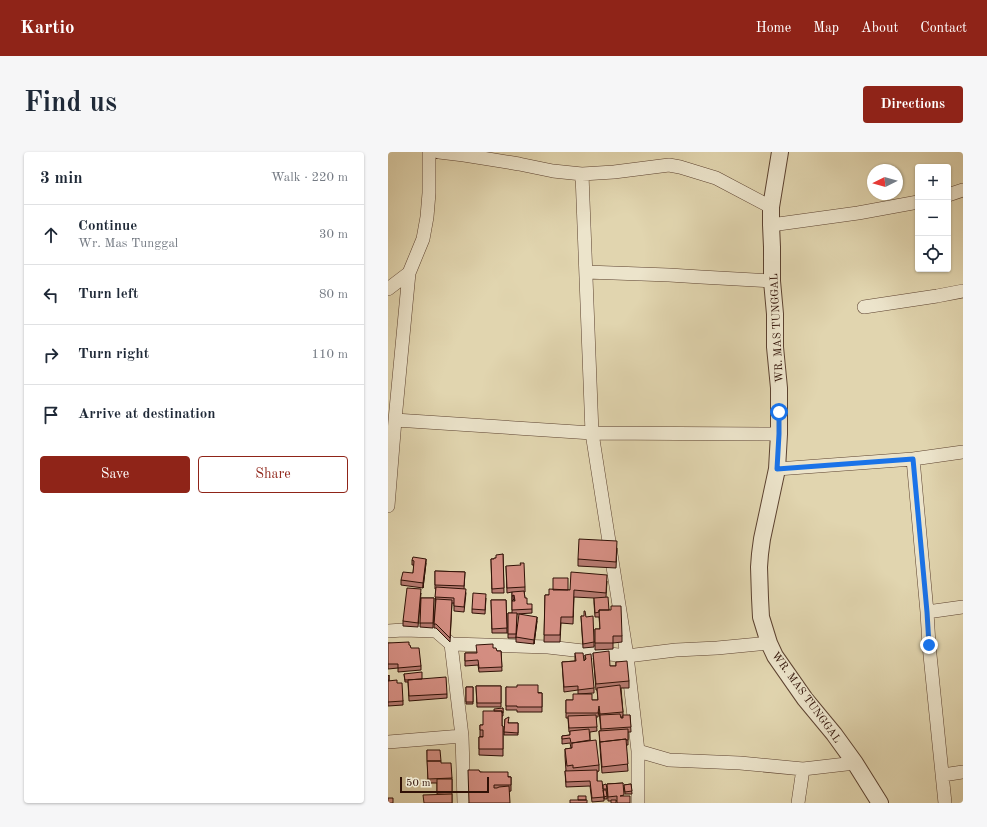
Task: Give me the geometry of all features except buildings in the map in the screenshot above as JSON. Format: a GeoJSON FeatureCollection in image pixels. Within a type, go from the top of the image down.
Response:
{"type":"FeatureCollection","features":[{"type":"Feature","properties":{"kind":"street"},"geometry":{"type":"LineString","coordinates":[[388,506],[409,273],[423,239],[427,217],[429,193],[429,152]]}},
{"type":"Feature","properties":{"kind":"street"},"geometry":{"type":"LineString","coordinates":[[439,152],[519,164],[554,171],[582,174],[614,172],[669,165],[680,166],[716,178],[771,208]]}},
{"type":"Feature","properties":{"kind":"street","name":"WR. MAS TUNGGAL"},"geometry":{"type":"LineString","coordinates":[[780,152],[771,208],[772,281],[775,314],[775,347],[779,388],[779,434],[777,469],[762,539],[759,567],[761,618],[775,656],[805,699],[834,734],[855,763],[880,803]]}},
{"type":"Feature","properties":{"kind":"street"},"geometry":{"type":"LineString","coordinates":[[582,174],[592,433],[627,656],[638,751],[638,803]]}},
{"type":"Feature","properties":{"kind":"street"},"geometry":{"type":"LineString","coordinates":[[951,194],[963,190]]}},
{"type":"Feature","properties":{"kind":"street"},"geometry":{"type":"LineString","coordinates":[[771,225],[858,213],[915,203]]}},
{"type":"Feature","properties":{"kind":"street"},"geometry":{"type":"LineString","coordinates":[[586,272],[772,281]]}},
{"type":"Feature","properties":{"kind":"street"},"geometry":{"type":"LineString","coordinates":[[388,289],[409,273]]}},
{"type":"Feature","properties":{"kind":"street"},"geometry":{"type":"LineString","coordinates":[[864,307],[937,296],[963,290]]}},
{"type":"Feature","properties":{"kind":"street"},"geometry":{"type":"LineString","coordinates":[[395,420],[592,433],[779,434]]}},
{"type":"Feature","properties":{"kind":"street"},"geometry":{"type":"LineString","coordinates":[[777,469],[913,459],[963,452]]}},
{"type":"Feature","properties":{"kind":"street"},"geometry":{"type":"LineString","coordinates":[[913,459],[929,645],[945,803]]}},
{"type":"Feature","properties":{"kind":"street"},"geometry":{"type":"LineString","coordinates":[[927,612],[963,607]]}},
{"type":"Feature","properties":{"kind":"street"},"geometry":{"type":"LineString","coordinates":[[388,632],[403,630],[436,631],[451,644],[548,646],[627,656],[769,643]]}},
{"type":"Feature","properties":{"kind":"street"},"geometry":{"type":"LineString","coordinates":[[451,644],[462,736],[464,803]]}},
{"type":"Feature","properties":{"kind":"street"},"geometry":{"type":"LineString","coordinates":[[388,742],[462,736]]}},
{"type":"Feature","properties":{"kind":"street"},"geometry":{"type":"LineString","coordinates":[[638,751],[669,760],[740,763],[803,769],[855,763]]}},
{"type":"Feature","properties":{"kind":"street"},"geometry":{"type":"LineString","coordinates":[[798,803],[803,769]]}},
{"type":"Feature","properties":{"kind":"street"},"geometry":{"type":"LineString","coordinates":[[943,775],[963,772]]}},
{"type":"Feature","properties":{"kind":"route"},"geometry":{"type":"LineString","coordinates":[[779,412],[777,469],[913,459],[929,645]]}}]}
